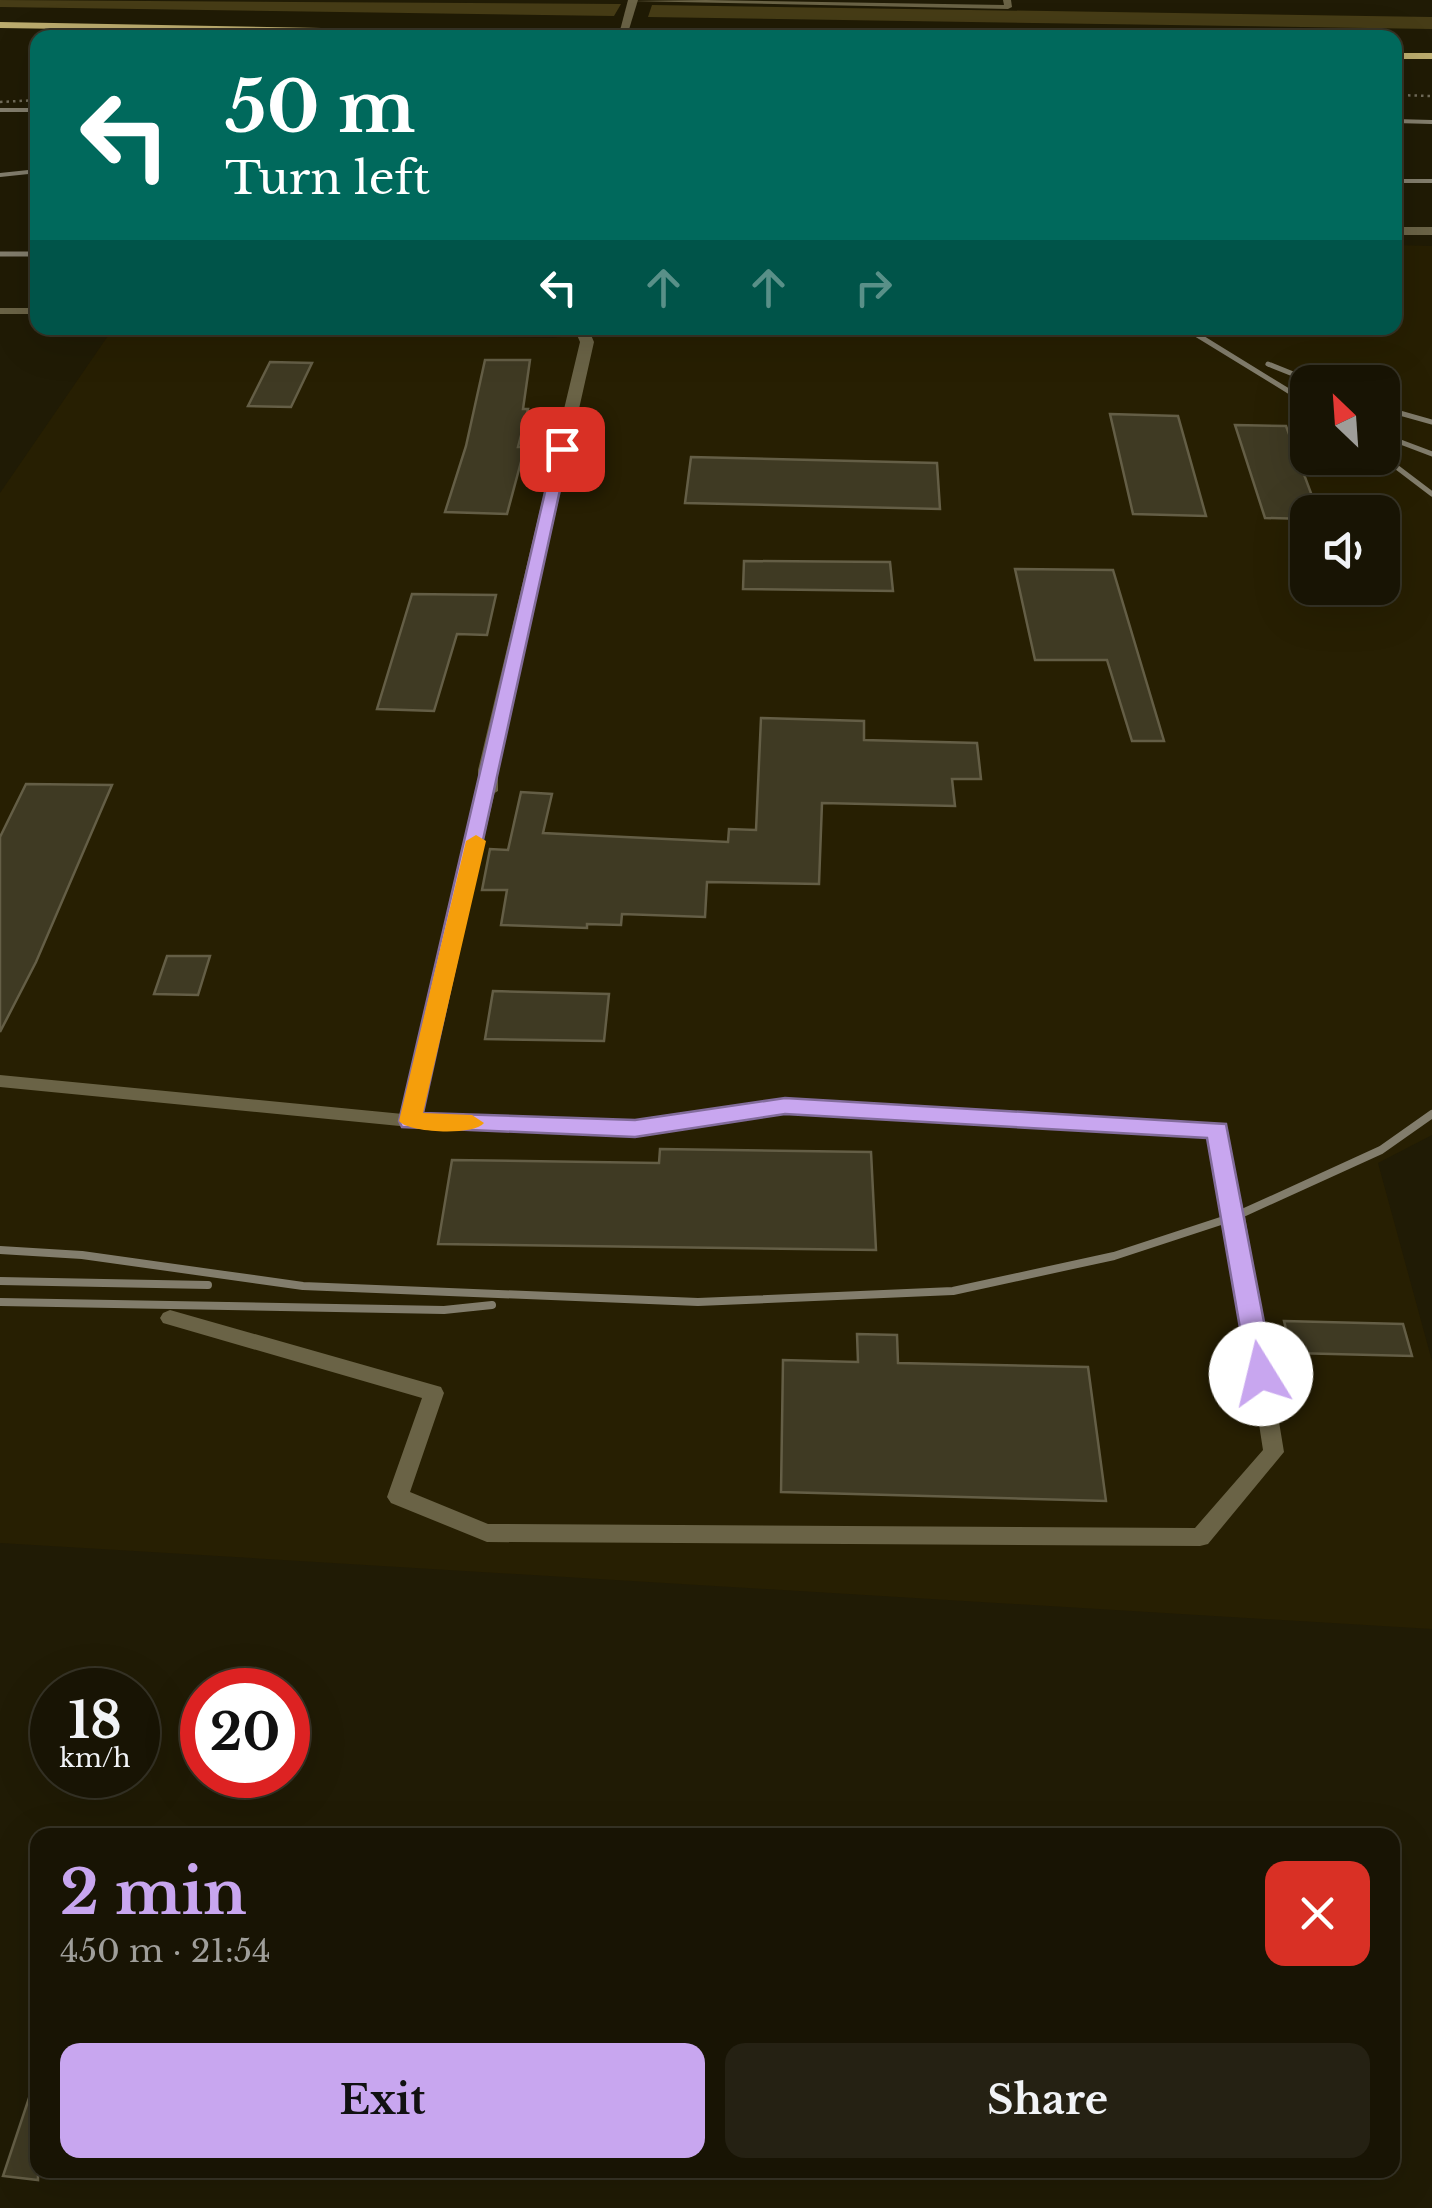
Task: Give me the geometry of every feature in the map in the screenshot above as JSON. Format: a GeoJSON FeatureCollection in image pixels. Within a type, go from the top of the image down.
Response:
{"type":"FeatureCollection","features":[{"type":"Feature","properties":{"kind":"main road"},"geometry":{"type":"LineString","coordinates":[[0,28],[156,30]]}},
{"type":"Feature","properties":{"kind":"main road"},"geometry":{"type":"LineString","coordinates":[[0,28],[82,30]]}},
{"type":"Feature","properties":{"kind":"main road"},"geometry":{"type":"LineString","coordinates":[[1402,52],[1432,53]]}},
{"type":"Feature","properties":{"kind":"street"},"geometry":{"type":"LineString","coordinates":[[624,30],[633,1]]}},
{"type":"Feature","properties":{"kind":"street"},"geometry":{"type":"LineString","coordinates":[[1402,231],[1432,231]]}},
{"type":"Feature","properties":{"kind":"street"},"geometry":{"type":"LineString","coordinates":[[488,791],[488,770],[586,342],[584,335]]}},
{"type":"Feature","properties":{"kind":"lane"},"geometry":{"type":"LineString","coordinates":[[633,1],[1008,7],[1006,0]]}},
{"type":"Feature","properties":{"kind":"lane"},"geometry":{"type":"LineString","coordinates":[[0,312],[30,312]]}},
{"type":"Feature","properties":{"kind":"lane"},"geometry":{"type":"LineString","coordinates":[[410,1121],[488,791]]}},
{"type":"Feature","properties":{"kind":"lane"},"geometry":{"type":"LineString","coordinates":[[0,1081],[410,1121],[635,1129],[785,1106],[1218,1130],[1274,1452],[1200,1537],[486,1533],[398,1497],[434,1393],[170,1318]]}},
{"type":"Feature","properties":{"kind":"path"},"geometry":{"type":"LineString","coordinates":[[1402,95],[1432,96]]}},
{"type":"Feature","properties":{"kind":"path"},"geometry":{"type":"LineString","coordinates":[[0,102],[30,100]]}},
{"type":"Feature","properties":{"kind":"shaded area"},"geometry":{"type":"Polygon","coordinates":[[[0,0],[621,4],[614,16],[0,7],[0,0]]]}},
{"type":"Feature","properties":{"kind":"shaded area"},"geometry":{"type":"Polygon","coordinates":[[[652,5],[1432,17],[1432,29],[648,17],[652,5]]]}},
{"type":"Feature","properties":{"kind":"shaded area"},"geometry":{"type":"Polygon","coordinates":[[[1402,245],[1432,246],[1432,1135],[1378,1163],[1432,1361],[1432,1629],[0,1543],[0,493],[109,335],[1402,335],[1402,245]]]}},
{"type":"Feature","properties":{"kind":"building"},"geometry":{"type":"Polygon","coordinates":[[[485,360],[530,360],[523,409],[528,409],[518,447],[525,447],[507,514],[445,512],[466,446],[485,360]]]}},
{"type":"Feature","properties":{"kind":"building"},"geometry":{"type":"Polygon","coordinates":[[[270,362],[312,363],[291,407],[248,406],[270,362]]]}},
{"type":"Feature","properties":{"kind":"building"},"geometry":{"type":"Polygon","coordinates":[[[1110,414],[1178,416],[1206,516],[1133,514],[1110,414]]]}},
{"type":"Feature","properties":{"kind":"building"},"geometry":{"type":"Polygon","coordinates":[[[1235,425],[1286,426],[1290,437],[1290,475],[1304,475],[1312,495],[1290,495],[1290,519],[1265,518],[1235,425]]]}},
{"type":"Feature","properties":{"kind":"building"},"geometry":{"type":"Polygon","coordinates":[[[691,457],[937,463],[940,509],[685,503],[691,457]]]}},
{"type":"Feature","properties":{"kind":"building"},"geometry":{"type":"Polygon","coordinates":[[[744,561],[890,562],[893,591],[743,589],[744,561]]]}},
{"type":"Feature","properties":{"kind":"building"},"geometry":{"type":"Polygon","coordinates":[[[1015,569],[1113,570],[1164,741],[1132,741],[1107,660],[1035,660],[1015,569]]]}},
{"type":"Feature","properties":{"kind":"building"},"geometry":{"type":"Polygon","coordinates":[[[412,594],[496,595],[487,635],[457,634],[434,711],[377,709],[412,594]]]}},
{"type":"Feature","properties":{"kind":"building"},"geometry":{"type":"Polygon","coordinates":[[[761,718],[864,721],[864,740],[977,743],[981,779],[952,779],[955,806],[822,803],[819,884],[707,882],[705,917],[622,914],[621,925],[587,924],[587,928],[501,925],[507,890],[482,890],[490,849],[508,850],[521,792],[552,794],[543,833],[728,842],[729,829],[756,830],[761,718]]]}},
{"type":"Feature","properties":{"kind":"building"},"geometry":{"type":"Polygon","coordinates":[[[26,784],[112,785],[36,962],[0,1032],[0,837],[26,784]]]}},
{"type":"Feature","properties":{"kind":"building"},"geometry":{"type":"Polygon","coordinates":[[[167,956],[210,956],[198,995],[154,994],[167,956]]]}},
{"type":"Feature","properties":{"kind":"building"},"geometry":{"type":"Polygon","coordinates":[[[493,991],[609,994],[604,1041],[485,1039],[493,991]]]}},
{"type":"Feature","properties":{"kind":"building"},"geometry":{"type":"Polygon","coordinates":[[[660,1149],[871,1152],[876,1250],[438,1244],[452,1160],[659,1163],[660,1149]]]}},
{"type":"Feature","properties":{"kind":"building"},"geometry":{"type":"Polygon","coordinates":[[[1284,1321],[1403,1324],[1412,1356],[1292,1353],[1284,1321]]]}},
{"type":"Feature","properties":{"kind":"building"},"geometry":{"type":"Polygon","coordinates":[[[857,1334],[897,1335],[898,1363],[1088,1367],[1106,1501],[781,1492],[783,1360],[858,1362],[857,1334]]]}},
{"type":"Feature","properties":{"kind":"building"},"geometry":{"type":"Polygon","coordinates":[[[30,2095],[30,2178],[38,2180],[3,2176],[30,2095]]]}},
{"type":"Feature","properties":{"kind":"railway"},"geometry":{"type":"LineString","coordinates":[[0,110],[30,110]]}},
{"type":"Feature","properties":{"kind":"railway"},"geometry":{"type":"LineString","coordinates":[[1402,121],[1432,122]]}},
{"type":"Feature","properties":{"kind":"railway"},"geometry":{"type":"LineString","coordinates":[[0,175],[30,172]]}},
{"type":"Feature","properties":{"kind":"railway"},"geometry":{"type":"LineString","coordinates":[[1402,181],[1432,181]]}},
{"type":"Feature","properties":{"kind":"railway"},"geometry":{"type":"LineString","coordinates":[[0,254],[30,254]]}},
{"type":"Feature","properties":{"kind":"railway"},"geometry":{"type":"LineString","coordinates":[[1197,335],[1290,392]]}},
{"type":"Feature","properties":{"kind":"railway"},"geometry":{"type":"LineString","coordinates":[[1268,364],[1290,373]]}},
{"type":"Feature","properties":{"kind":"railway"},"geometry":{"type":"LineString","coordinates":[[1400,413],[1432,422]]}},
{"type":"Feature","properties":{"kind":"railway"},"geometry":{"type":"LineString","coordinates":[[1400,442],[1432,454]]}},
{"type":"Feature","properties":{"kind":"railway"},"geometry":{"type":"LineString","coordinates":[[1400,470],[1432,494]]}},
{"type":"Feature","properties":{"kind":"railway"},"geometry":{"type":"LineString","coordinates":[[0,1250],[82,1255],[303,1286],[698,1302],[953,1291],[1114,1256],[1236,1216],[1381,1150],[1432,1114]]}},
{"type":"Feature","properties":{"kind":"railway"},"geometry":{"type":"LineString","coordinates":[[0,1281],[208,1285]]}},
{"type":"Feature","properties":{"kind":"railway"},"geometry":{"type":"LineString","coordinates":[[0,1302],[444,1310],[492,1305]]}},
{"type":"Feature","properties":{"kind":"slow traffic"},"geometry":{"type":"LineString","coordinates":[[472,1123],[410,1121],[476,841]]}},
{"type":"Feature","properties":{"kind":"route"},"geometry":{"type":"LineString","coordinates":[[562,449],[488,770],[488,791],[410,1121],[635,1129],[785,1106],[1218,1130],[1261,1374]]}}]}
